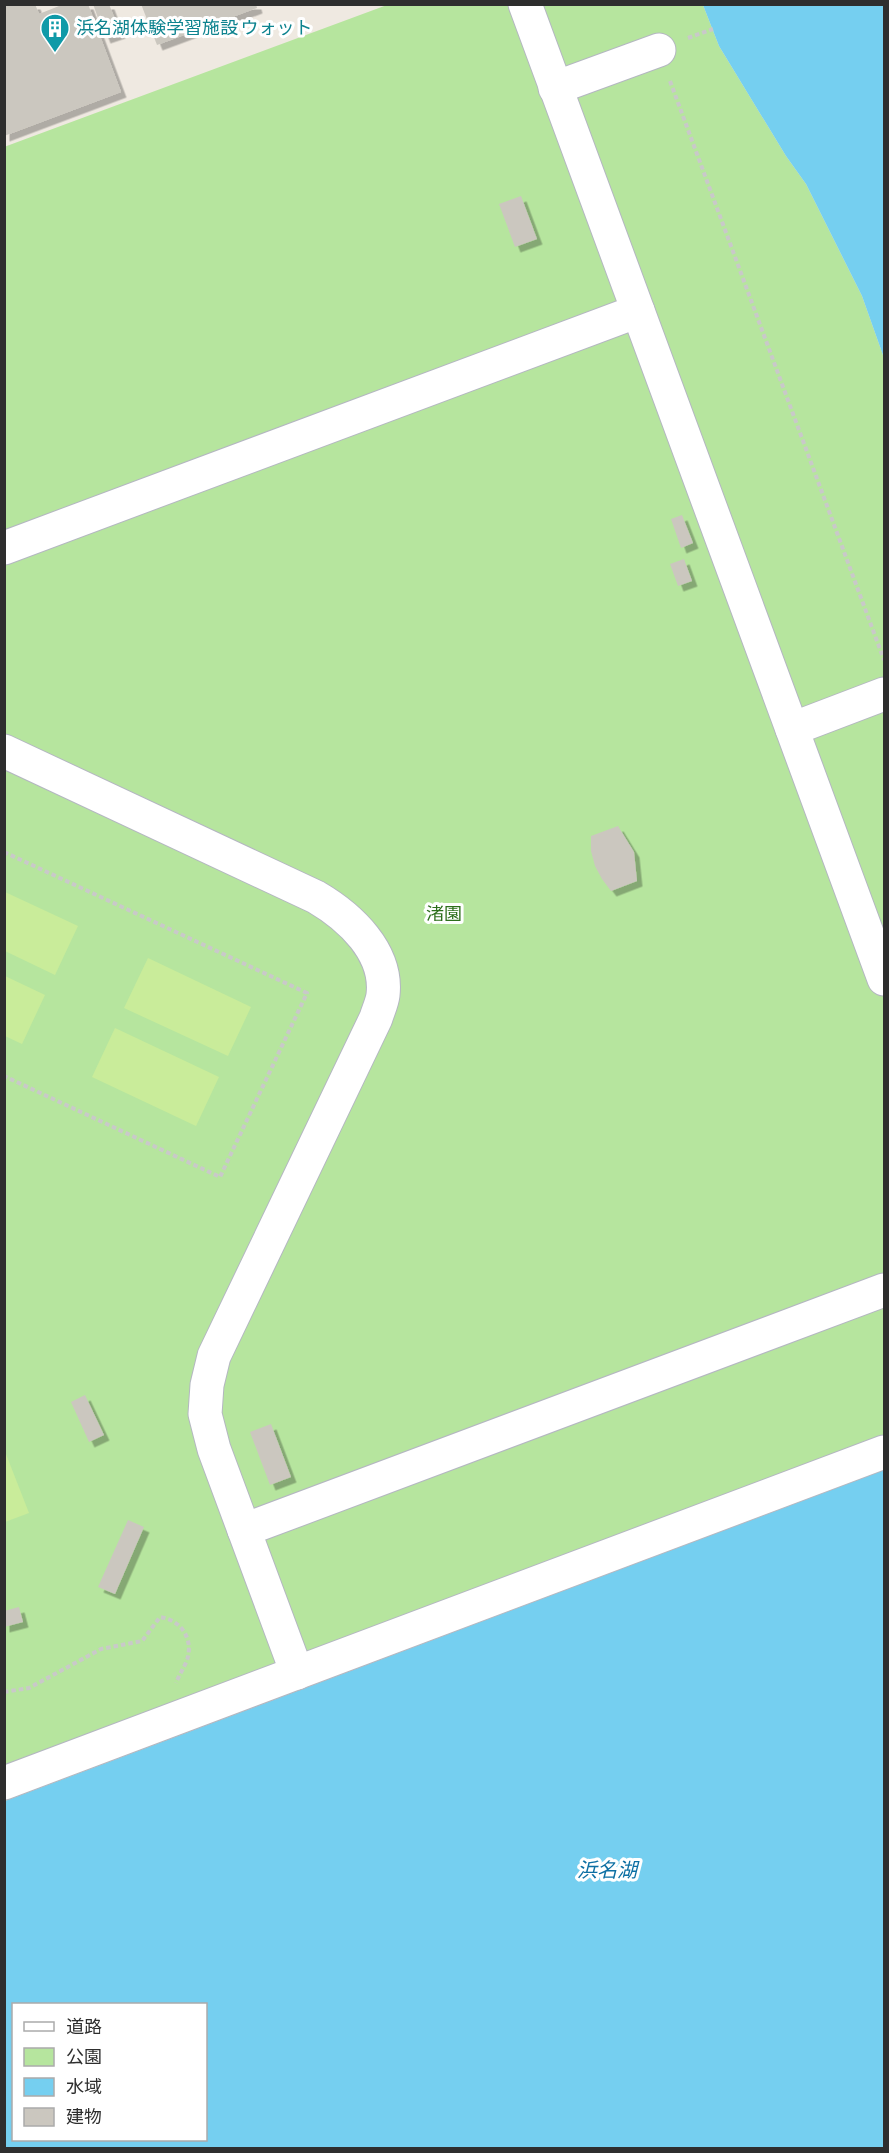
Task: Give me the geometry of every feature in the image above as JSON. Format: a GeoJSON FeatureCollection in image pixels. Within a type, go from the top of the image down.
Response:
{"type":"FeatureCollection","features":[{"type":"Feature","properties":{"kind":"lane"},"geometry":{"type":"LineString","coordinates":[[525,4],[885,979]]}},
{"type":"Feature","properties":{"kind":"lane"},"geometry":{"type":"LineString","coordinates":[[555,88],[659,50]]}},
{"type":"Feature","properties":{"kind":"lane"},"geometry":{"type":"LineString","coordinates":[[4,548],[638,310]]}},
{"type":"Feature","properties":{"kind":"lane"},"geometry":{"type":"LineString","coordinates":[[792,729],[885,694]]}},
{"type":"Feature","properties":{"kind":"lane"},"geometry":{"type":"LineString","coordinates":[[4,751],[316,897],[337,909],[373,950],[382,972],[383,995],[376,1018],[214,1356],[207,1385],[205,1414],[214,1449],[297,1673]]}},
{"type":"Feature","properties":{"kind":"lane"},"geometry":{"type":"LineString","coordinates":[[244,1530],[885,1290]]}},
{"type":"Feature","properties":{"kind":"lane"},"geometry":{"type":"LineString","coordinates":[[4,1783],[885,1452]]}},
{"type":"Feature","properties":{"kind":"path"},"geometry":{"type":"LineString","coordinates":[[690,38],[713,29]]}},
{"type":"Feature","properties":{"kind":"path"},"geometry":{"type":"LineString","coordinates":[[659,50],[885,660]]}},
{"type":"Feature","properties":{"kind":"path"},"geometry":{"type":"LineString","coordinates":[[4,852],[307,993],[220,1177],[4,1076]]}},
{"type":"Feature","properties":{"kind":"path"},"geometry":{"type":"LineString","coordinates":[[4,1692],[28,1688],[101,1649],[142,1641],[160,1617],[178,1624],[186,1636],[188,1658],[176,1684],[186,1715]]}},
{"type":"Feature","properties":{"kind":"green space","name":"渚園"},"geometry":{"type":"Polygon","coordinates":[[[387,5],[703,5],[719,46],[786,156],[806,184],[862,296],[884,358],[884,1470],[5,1801],[4,147],[387,5]]]}},
{"type":"Feature","properties":{"kind":"green space"},"geometry":{"type":"Polygon","coordinates":[[[5,892],[78,926],[55,975],[5,951],[5,892]]]}},
{"type":"Feature","properties":{"kind":"green space"},"geometry":{"type":"Polygon","coordinates":[[[148,958],[251,1007],[228,1056],[124,1008],[148,958]]]}},
{"type":"Feature","properties":{"kind":"green space"},"geometry":{"type":"Polygon","coordinates":[[[5,976],[45,995],[22,1044],[5,1036],[5,976]]]}},
{"type":"Feature","properties":{"kind":"green space"},"geometry":{"type":"Polygon","coordinates":[[[115,1028],[219,1077],[196,1126],[92,1077],[115,1028]]]}},
{"type":"Feature","properties":{"kind":"green space"},"geometry":{"type":"Polygon","coordinates":[[[4,1449],[29,1513],[5,1522],[4,1522],[4,1449]]]}},
{"type":"Feature","properties":{"kind":"water"},"geometry":{"type":"Polygon","coordinates":[[[703,5],[884,5],[884,358],[862,296],[806,184],[786,156],[719,46],[703,5]]]}},
{"type":"Feature","properties":{"kind":"water","name":"浜名湖"},"geometry":{"type":"Polygon","coordinates":[[[884,1470],[884,2148],[5,2148],[5,1801],[884,1470]]]}},
{"type":"Feature","properties":{"kind":"building","name":"浜名湖体験学習施設 ウォット"},"geometry":{"type":"Polygon","coordinates":[[[4,4],[35,4],[39,14],[64,4],[88,4],[121,92],[4,136],[4,4]]]}},
{"type":"Feature","properties":{"kind":"building"},"geometry":{"type":"Polygon","coordinates":[[[93,4],[109,4],[120,33],[105,38],[93,4]]]}},
{"type":"Feature","properties":{"kind":"building"},"geometry":{"type":"Polygon","coordinates":[[[141,4],[256,4],[257,8],[157,45],[141,4]]]}},
{"type":"Feature","properties":{"kind":"building"},"geometry":{"type":"Polygon","coordinates":[[[521,196],[537,239],[515,247],[499,204],[521,196]]]}},
{"type":"Feature","properties":{"kind":"building"},"geometry":{"type":"Polygon","coordinates":[[[682,515],[693,543],[681,548],[671,519],[682,515]]]}},
{"type":"Feature","properties":{"kind":"building"},"geometry":{"type":"Polygon","coordinates":[[[684,559],[692,581],[678,586],[670,564],[684,559]]]}},
{"type":"Feature","properties":{"kind":"building"},"geometry":{"type":"Polygon","coordinates":[[[618,826],[634,852],[637,881],[611,891],[595,866],[591,851],[591,836],[618,826]]]}},
{"type":"Feature","properties":{"kind":"building"},"geometry":{"type":"Polygon","coordinates":[[[85,1395],[104,1435],[89,1442],[71,1402],[85,1395]]]}},
{"type":"Feature","properties":{"kind":"building"},"geometry":{"type":"Polygon","coordinates":[[[271,1424],[291,1477],[270,1485],[250,1432],[271,1424]]]}},
{"type":"Feature","properties":{"kind":"building"},"geometry":{"type":"Polygon","coordinates":[[[128,1520],[144,1527],[115,1594],[98,1587],[128,1520]]]}},
{"type":"Feature","properties":{"kind":"building"},"geometry":{"type":"Polygon","coordinates":[[[19,1607],[23,1622],[4,1627],[4,1611],[19,1607]]]}},
{"type":"Feature","properties":{"kind":"place","name":"浜名湖体験学習施設 ウォット"},"geometry":{"type":"Point","coordinates":[55,54]}}]}
